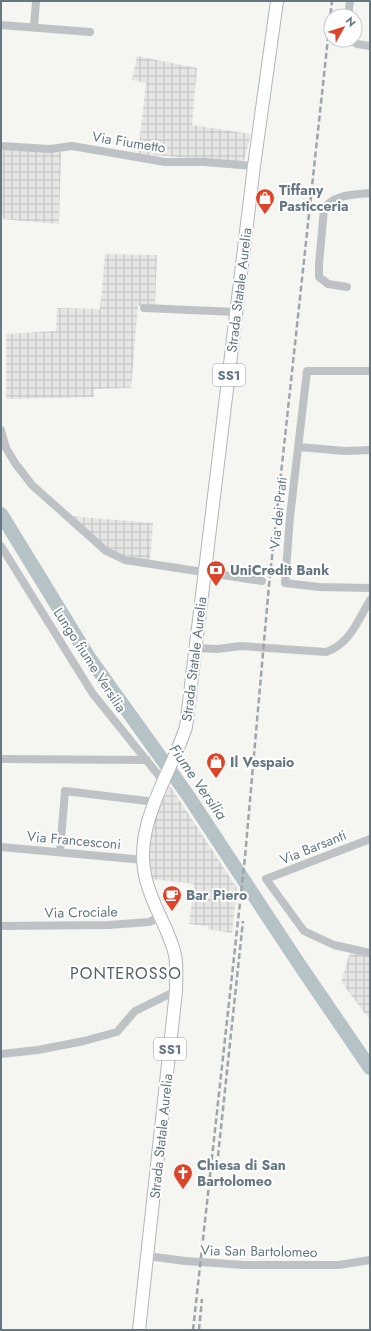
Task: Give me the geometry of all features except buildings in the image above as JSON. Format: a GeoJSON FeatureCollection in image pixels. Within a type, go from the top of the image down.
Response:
{"type":"FeatureCollection","features":[{"type":"Feature","properties":{"kind":"main road","name":"Strada Statale Aurelia"},"geometry":{"type":"LineString","coordinates":[[139,1330],[176,991],[175,953],[150,894],[144,873],[145,831],[155,802],[179,749],[186,727],[195,648],[206,573],[254,166],[277,1]]}},
{"type":"Feature","properties":{"kind":"street"},"geometry":{"type":"LineString","coordinates":[[34,27],[36,1]]}},
{"type":"Feature","properties":{"kind":"street"},"geometry":{"type":"LineString","coordinates":[[1,25],[90,32]]}},
{"type":"Feature","properties":{"kind":"street","name":"Via Fiumetto"},"geometry":{"type":"LineString","coordinates":[[1,146],[50,149],[72,146],[165,162],[204,162],[254,166]]}},
{"type":"Feature","properties":{"kind":"street"},"geometry":{"type":"LineString","coordinates":[[347,287],[328,284],[320,277],[324,209],[328,202],[334,199],[370,194]]}},
{"type":"Feature","properties":{"kind":"street"},"geometry":{"type":"LineString","coordinates":[[144,308],[236,312]]}},
{"type":"Feature","properties":{"kind":"street","name":"Via dei Prati"},"geometry":{"type":"LineString","coordinates":[[370,371],[307,371],[284,583],[319,587],[370,588]]}},
{"type":"Feature","properties":{"kind":"street"},"geometry":{"type":"LineString","coordinates":[[1,430],[6,448],[15,463],[32,485],[106,551],[125,560],[262,581]]}},
{"type":"Feature","properties":{"kind":"street"},"geometry":{"type":"LineString","coordinates":[[299,446],[345,451],[370,450]]}},
{"type":"Feature","properties":{"kind":"street","name":"Lungo fiume Versilia"},"geometry":{"type":"LineString","coordinates":[[1,546],[93,694],[165,780]]}},
{"type":"Feature","properties":{"kind":"street"},"geometry":{"type":"LineString","coordinates":[[195,648],[217,649],[241,646],[326,652],[338,646],[348,637],[370,600]]}},
{"type":"Feature","properties":{"kind":"street"},"geometry":{"type":"LineString","coordinates":[[1,759],[147,760]]}},
{"type":"Feature","properties":{"kind":"street"},"geometry":{"type":"LineString","coordinates":[[60,852],[65,791],[155,802]]}},
{"type":"Feature","properties":{"kind":"street","name":"Via Barsanti"},"geometry":{"type":"LineString","coordinates":[[370,839],[266,879],[304,931],[334,945],[370,953]]}},
{"type":"Feature","properties":{"kind":"street","name":"Via Francesconi"},"geometry":{"type":"LineString","coordinates":[[1,847],[144,860]]}},
{"type":"Feature","properties":{"kind":"street","name":"Via Crociale"},"geometry":{"type":"LineString","coordinates":[[1,926],[110,925],[149,922],[160,917]]}},
{"type":"Feature","properties":{"kind":"street"},"geometry":{"type":"LineString","coordinates":[[1,1054],[46,1048],[117,1032],[135,1011],[176,991]]}},
{"type":"Feature","properties":{"kind":"street","name":"Via San Bartolomeo"},"geometry":{"type":"LineString","coordinates":[[147,1256],[185,1261],[244,1265],[339,1265],[370,1260]]}},
{"type":"Feature","properties":{"kind":"shaded area"},"geometry":{"type":"Polygon","coordinates":[[[137,56],[197,68],[192,125],[251,134],[244,161],[240,162],[138,154],[146,83],[132,80],[137,56]]]}},
{"type":"Feature","properties":{"kind":"shaded area"},"geometry":{"type":"Polygon","coordinates":[[[1,150],[61,152],[59,224],[1,219],[1,150]]]}},
{"type":"Feature","properties":{"kind":"shaded area"},"geometry":{"type":"Polygon","coordinates":[[[105,254],[157,255],[155,306],[138,306],[131,388],[94,389],[94,397],[6,399],[6,334],[56,331],[57,308],[100,309],[105,254]]]}},
{"type":"Feature","properties":{"kind":"shaded area"},"geometry":{"type":"Polygon","coordinates":[[[70,516],[153,523],[150,560],[116,554],[70,516]]]}},
{"type":"Feature","properties":{"kind":"shaded area"},"geometry":{"type":"Polygon","coordinates":[[[170,786],[237,888],[232,933],[208,929],[208,926],[189,924],[194,884],[151,879],[147,855],[150,835],[158,811],[170,786]]]}},
{"type":"Feature","properties":{"kind":"shaded area"},"geometry":{"type":"Polygon","coordinates":[[[350,952],[370,956],[370,1020],[341,982],[350,952]]]}},
{"type":"Feature","properties":{"kind":"waterway","name":"Fiume Versilia"},"geometry":{"type":"LineString","coordinates":[[1,514],[88,656],[187,794],[299,964],[370,1068]]}},
{"type":"Feature","properties":{"kind":"railway"},"geometry":{"type":"LineString","coordinates":[[193,1330],[245,857],[269,585],[332,1]]}},
{"type":"Feature","properties":{"kind":"railway"},"geometry":{"type":"LineString","coordinates":[[218,1156],[243,921]]}},
{"type":"Feature","properties":{"kind":"railway"},"geometry":{"type":"LineString","coordinates":[[199,1330],[202,1299]]}},
{"type":"Feature","properties":{"kind":"place","name":"Tiffany Pasticceria"},"geometry":{"type":"Point","coordinates":[265,215]}},
{"type":"Feature","properties":{"kind":"place","name":"UniCredit Bank"},"geometry":{"type":"Point","coordinates":[216,587]}},
{"type":"Feature","properties":{"kind":"place","name":"Il Vespaio"},"geometry":{"type":"Point","coordinates":[216,779]}},
{"type":"Feature","properties":{"kind":"place","name":"Bar Piero"},"geometry":{"type":"Point","coordinates":[172,912]}},
{"type":"Feature","properties":{"kind":"place","name":"Chiesa di San Bartolomeo"},"geometry":{"type":"Point","coordinates":[183,1190]}},
{"type":"Feature","properties":{"kind":"district","name":"PONTEROSSO"},"geometry":{"type":"Point","coordinates":[126,973]}}]}
